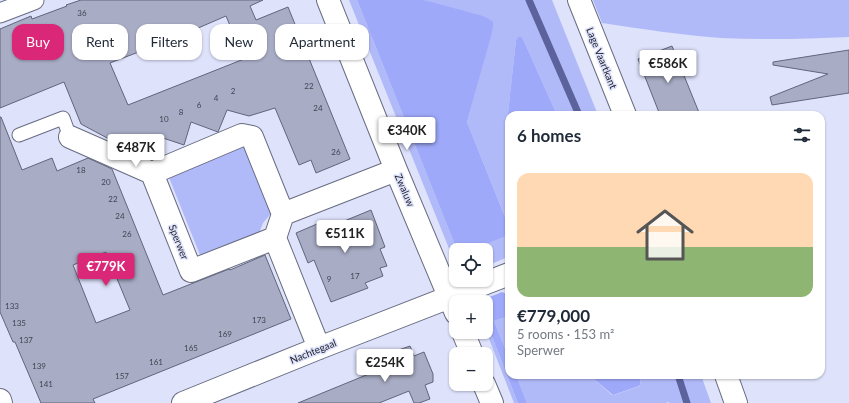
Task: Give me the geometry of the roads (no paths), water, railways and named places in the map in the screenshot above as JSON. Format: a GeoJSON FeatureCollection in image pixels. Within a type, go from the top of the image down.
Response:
{"type":"FeatureCollection","features":[{"type":"Feature","properties":{"kind":"street"},"geometry":{"type":"LineString","coordinates":[[0,14],[34,0]]}},
{"type":"Feature","properties":{"kind":"street","name":"Zwaluw"},"geometry":{"type":"LineString","coordinates":[[328,0],[396,170],[449,296]]}},
{"type":"Feature","properties":{"kind":"street","name":"Lage Vaartkant"},"geometry":{"type":"LineString","coordinates":[[579,0],[623,111]]}},
{"type":"Feature","properties":{"kind":"street"},"geometry":{"type":"LineString","coordinates":[[70,137],[152,173],[242,135],[252,137],[283,214],[275,238],[319,348]]}},
{"type":"Feature","properties":{"kind":"street"},"geometry":{"type":"LineString","coordinates":[[283,214],[396,170]]}},
{"type":"Feature","properties":{"kind":"street","name":"Sperwer"},"geometry":{"type":"LineString","coordinates":[[152,173],[191,271],[275,238]]}},
{"type":"Feature","properties":{"kind":"street","name":"Nachtegaal"},"geometry":{"type":"LineString","coordinates":[[471,295],[505,276]]}},
{"type":"Feature","properties":{"kind":"street","name":"Nachtegaal"},"geometry":{"type":"LineString","coordinates":[[183,403],[319,348],[449,306]]}},
{"type":"Feature","properties":{"kind":"street"},"geometry":{"type":"LineString","coordinates":[[727,379],[736,403]]}},
{"type":"Feature","properties":{"kind":"street"},"geometry":{"type":"LineString","coordinates":[[487,391],[492,403]]}},
{"type":"Feature","properties":{"kind":"lane"},"geometry":{"type":"LineString","coordinates":[[19,135],[63,118],[70,137]]}},
{"type":"Feature","properties":{"kind":"waterway"},"geometry":{"type":"LineString","coordinates":[[529,0],[577,111]]}},
{"type":"Feature","properties":{"kind":"waterway"},"geometry":{"type":"LineString","coordinates":[[679,379],[687,403]]}}]}
